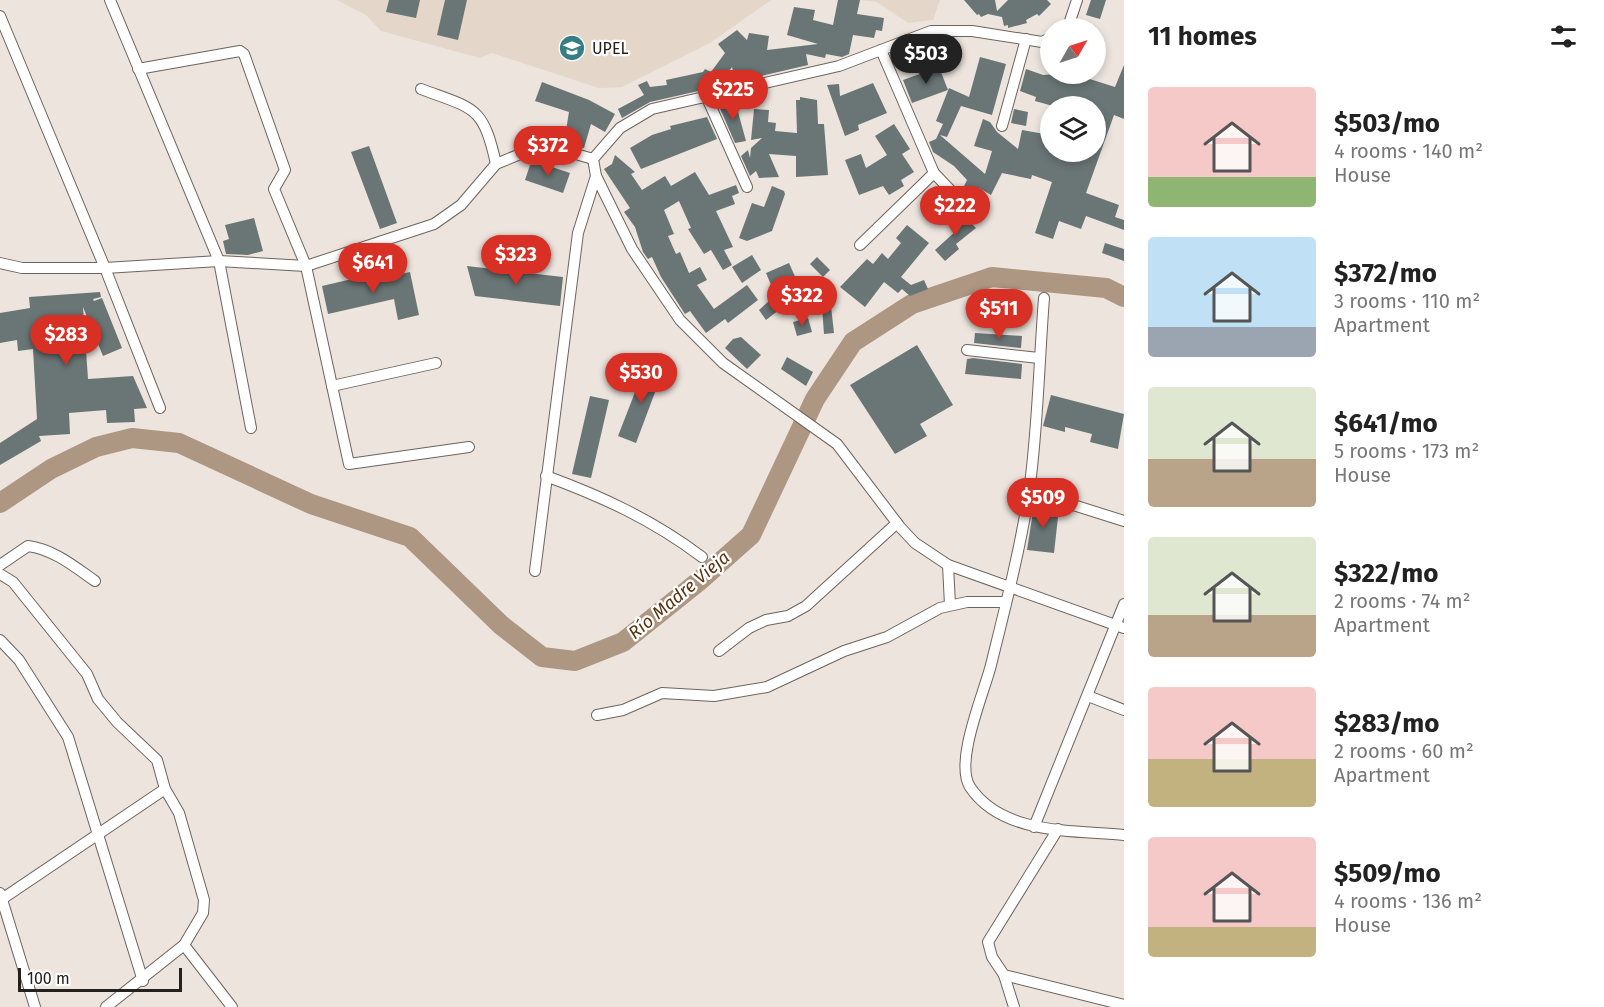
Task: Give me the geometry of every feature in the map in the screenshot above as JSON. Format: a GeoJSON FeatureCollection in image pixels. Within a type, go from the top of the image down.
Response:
{"type":"FeatureCollection","features":[{"type":"Feature","properties":{"kind":"street"},"geometry":{"type":"LineString","coordinates":[[110,0],[219,261],[251,428]]}},
{"type":"Feature","properties":{"kind":"street"},"geometry":{"type":"LineString","coordinates":[[1071,18],[1077,0]]}},
{"type":"Feature","properties":{"kind":"street"},"geometry":{"type":"LineString","coordinates":[[0,16],[105,268],[160,408]]}},
{"type":"Feature","properties":{"kind":"street"},"geometry":{"type":"LineString","coordinates":[[593,159],[620,128],[652,109],[839,66],[932,31],[972,31],[1040,42]]}},
{"type":"Feature","properties":{"kind":"street"},"geometry":{"type":"LineString","coordinates":[[1002,126],[1026,39]]}},
{"type":"Feature","properties":{"kind":"street"},"geometry":{"type":"LineString","coordinates":[[881,50],[934,173],[970,212]]}},
{"type":"Feature","properties":{"kind":"street"},"geometry":{"type":"LineString","coordinates":[[138,69],[240,51],[244,54],[285,170],[274,189],[306,266],[349,464],[469,447]]}},
{"type":"Feature","properties":{"kind":"street"},"geometry":{"type":"LineString","coordinates":[[421,89],[460,104],[477,114],[487,128],[496,164]]}},
{"type":"Feature","properties":{"kind":"street"},"geometry":{"type":"LineString","coordinates":[[707,98],[747,187]]}},
{"type":"Feature","properties":{"kind":"street"},"geometry":{"type":"LineString","coordinates":[[0,263],[22,268],[105,268],[219,261],[306,266],[434,224],[461,205],[496,164],[530,150],[562,150],[593,159]]}},
{"type":"Feature","properties":{"kind":"street"},"geometry":{"type":"LineString","coordinates":[[593,159],[596,176],[632,249],[680,320],[723,363],[837,444],[915,543],[948,565],[1009,589],[1120,626]]}},
{"type":"Feature","properties":{"kind":"street"},"geometry":{"type":"LineString","coordinates":[[860,245],[934,173]]}},
{"type":"Feature","properties":{"kind":"street"},"geometry":{"type":"LineString","coordinates":[[535,571],[578,233],[596,176]]}},
{"type":"Feature","properties":{"kind":"street"},"geometry":{"type":"LineString","coordinates":[[1044,298],[1029,491],[1006,602],[982,697],[964,755],[969,786],[993,811],[1034,827],[1124,835]]}},
{"type":"Feature","properties":{"kind":"street"},"geometry":{"type":"LineString","coordinates":[[967,350],[1039,358]]}},
{"type":"Feature","properties":{"kind":"street"},"geometry":{"type":"LineString","coordinates":[[332,386],[436,363]]}},
{"type":"Feature","properties":{"kind":"street"},"geometry":{"type":"LineString","coordinates":[[546,476],[627,509],[702,557]]}},
{"type":"Feature","properties":{"kind":"street"},"geometry":{"type":"LineString","coordinates":[[1029,491],[1124,521]]}},
{"type":"Feature","properties":{"kind":"street"},"geometry":{"type":"LineString","coordinates":[[719,651],[749,628],[766,620],[788,616],[806,606],[897,523]]}},
{"type":"Feature","properties":{"kind":"street"},"geometry":{"type":"LineString","coordinates":[[0,565],[28,546],[35,547],[64,560],[95,581]]}},
{"type":"Feature","properties":{"kind":"street"},"geometry":{"type":"LineString","coordinates":[[948,565],[950,604]]}},
{"type":"Feature","properties":{"kind":"street"},"geometry":{"type":"LineString","coordinates":[[0,574],[13,582],[87,674],[98,699],[117,722],[157,759],[165,789],[179,813],[204,900],[202,913],[184,945],[142,981],[106,1007]]}},
{"type":"Feature","properties":{"kind":"street"},"geometry":{"type":"LineString","coordinates":[[597,715],[623,710],[662,693],[714,696],[767,687],[844,651],[887,637],[950,604],[1006,602]]}},
{"type":"Feature","properties":{"kind":"street"},"geometry":{"type":"LineString","coordinates":[[1034,827],[1088,696],[1120,626],[1124,604]]}},
{"type":"Feature","properties":{"kind":"street"},"geometry":{"type":"LineString","coordinates":[[0,640],[19,660],[68,737],[142,981]]}},
{"type":"Feature","properties":{"kind":"street"},"geometry":{"type":"LineString","coordinates":[[1088,696],[1124,710]]}},
{"type":"Feature","properties":{"kind":"street"},"geometry":{"type":"LineString","coordinates":[[35,1007],[1,896],[165,789]]}},
{"type":"Feature","properties":{"kind":"street"},"geometry":{"type":"LineString","coordinates":[[1014,1007],[1004,975],[992,957],[988,942],[1058,829]]}},
{"type":"Feature","properties":{"kind":"street"},"geometry":{"type":"LineString","coordinates":[[184,945],[232,1007]]}},
{"type":"Feature","properties":{"kind":"street"},"geometry":{"type":"LineString","coordinates":[[1004,975],[1124,1005]]}},
{"type":"Feature","properties":{"kind":"shaded area","name":"UPEL"},"geometry":{"type":"Polygon","coordinates":[[[337,0],[771,0],[710,43],[622,87],[599,88],[492,53],[480,58],[381,31],[366,15],[337,0]]]}},
{"type":"Feature","properties":{"kind":"shaded area"},"geometry":{"type":"Polygon","coordinates":[[[859,0],[940,0],[933,20],[908,23],[877,2],[859,0]]]}},
{"type":"Feature","properties":{"kind":"building"},"geometry":{"type":"Polygon","coordinates":[[[389,0],[420,0],[416,18],[386,12],[389,0]]]}},
{"type":"Feature","properties":{"kind":"building"},"geometry":{"type":"Polygon","coordinates":[[[445,0],[467,0],[458,40],[437,35],[445,0]]]}},
{"type":"Feature","properties":{"kind":"building"},"geometry":{"type":"Polygon","coordinates":[[[838,0],[860,0],[857,14],[884,18],[882,31],[876,30],[874,38],[853,35],[849,54],[842,57],[826,54],[825,58],[806,54],[808,65],[736,82],[732,67],[716,87],[650,102],[622,118],[618,109],[644,95],[638,85],[647,81],[650,87],[667,85],[666,80],[703,72],[705,69],[711,72],[725,53],[718,44],[737,30],[747,40],[749,33],[769,36],[767,50],[818,44],[787,35],[794,7],[815,10],[813,20],[833,25],[838,0]]]}},
{"type":"Feature","properties":{"kind":"building"},"geometry":{"type":"Polygon","coordinates":[[[964,0],[995,0],[997,11],[1008,0],[1047,0],[1051,4],[1039,16],[1037,14],[1026,20],[1027,23],[1008,28],[1008,25],[1004,26],[1002,17],[988,14],[981,17],[964,0]]]}},
{"type":"Feature","properties":{"kind":"building"},"geometry":{"type":"Polygon","coordinates":[[[1091,0],[1106,0],[1100,18],[1086,15],[1091,0]]]}},
{"type":"Feature","properties":{"kind":"building"},"geometry":{"type":"Polygon","coordinates":[[[980,57],[1006,64],[992,115],[961,106],[947,137],[940,135],[985,174],[992,151],[974,146],[983,119],[990,122],[997,132],[1018,149],[1022,130],[1040,133],[1040,162],[1097,162],[1086,193],[1119,205],[1115,217],[1124,220],[1124,230],[1086,216],[1081,229],[1059,221],[1053,239],[1035,233],[1052,182],[1032,175],[1031,179],[1002,173],[991,195],[979,188],[974,197],[962,190],[967,180],[954,166],[933,152],[929,142],[936,139],[943,124],[936,121],[949,88],[969,97],[980,57]]]}},
{"type":"Feature","properties":{"kind":"building"},"geometry":{"type":"Polygon","coordinates":[[[1124,65],[1124,119],[1114,115],[1106,137],[1106,96],[1040,96],[1040,102],[1035,101],[1036,97],[1020,91],[1026,69],[1040,74],[1040,84],[1106,84],[1115,87],[1124,65]]]}},
{"type":"Feature","properties":{"kind":"building"},"geometry":{"type":"Polygon","coordinates":[[[939,67],[948,90],[912,103],[903,80],[939,67]]]}},
{"type":"Feature","properties":{"kind":"building"},"geometry":{"type":"Polygon","coordinates":[[[542,82],[589,100],[615,114],[605,132],[591,124],[584,148],[564,143],[569,112],[535,101],[542,82]]]}},
{"type":"Feature","properties":{"kind":"building"},"geometry":{"type":"Polygon","coordinates":[[[873,83],[887,113],[858,125],[859,130],[845,136],[827,85],[839,84],[840,96],[873,83]]]}},
{"type":"Feature","properties":{"kind":"building"},"geometry":{"type":"Polygon","coordinates":[[[800,97],[817,100],[818,124],[824,124],[828,175],[796,177],[796,156],[769,154],[779,177],[759,178],[756,171],[750,176],[741,156],[748,150],[750,158],[751,148],[762,138],[751,140],[754,109],[769,110],[768,122],[776,123],[775,131],[797,133],[796,100],[800,100],[800,97]]]}},
{"type":"Feature","properties":{"kind":"building"},"geometry":{"type":"Polygon","coordinates":[[[735,101],[746,141],[735,143],[718,104],[735,101]]]}},
{"type":"Feature","properties":{"kind":"building"},"geometry":{"type":"Polygon","coordinates":[[[1014,109],[1028,112],[1026,126],[1011,123],[1014,109]]]}},
{"type":"Feature","properties":{"kind":"building"},"geometry":{"type":"Polygon","coordinates":[[[707,117],[717,139],[641,169],[630,148],[652,135],[671,129],[670,126],[707,117]]]}},
{"type":"Feature","properties":{"kind":"building"},"geometry":{"type":"Polygon","coordinates":[[[894,124],[910,149],[902,154],[914,172],[901,180],[904,186],[889,195],[883,186],[859,195],[845,160],[861,154],[866,168],[887,155],[875,136],[894,124]]]}},
{"type":"Feature","properties":{"kind":"building"},"geometry":{"type":"Polygon","coordinates":[[[369,146],[397,223],[380,229],[351,152],[369,146]]]}},
{"type":"Feature","properties":{"kind":"building"},"geometry":{"type":"Polygon","coordinates":[[[615,155],[635,172],[631,174],[642,190],[665,176],[671,186],[695,172],[709,195],[736,185],[739,193],[732,196],[735,204],[716,211],[733,247],[724,250],[732,265],[723,270],[711,250],[704,254],[688,229],[691,228],[679,201],[664,210],[674,234],[668,236],[676,254],[680,252],[689,273],[700,267],[707,280],[697,285],[714,309],[747,285],[758,300],[728,323],[725,319],[706,333],[690,311],[685,314],[661,277],[652,257],[648,259],[643,252],[635,227],[624,212],[630,208],[604,169],[612,164],[615,155]]]}},
{"type":"Feature","properties":{"kind":"building"},"geometry":{"type":"Polygon","coordinates":[[[543,164],[570,173],[563,193],[525,180],[530,165],[543,164]]]}},
{"type":"Feature","properties":{"kind":"building"},"geometry":{"type":"Polygon","coordinates":[[[772,186],[784,191],[785,194],[772,231],[747,241],[739,238],[752,203],[764,207],[772,186]]]}},
{"type":"Feature","properties":{"kind":"building"},"geometry":{"type":"Polygon","coordinates":[[[962,214],[976,228],[956,244],[959,249],[945,261],[935,250],[957,230],[951,223],[962,214]]]}},
{"type":"Feature","properties":{"kind":"building"},"geometry":{"type":"Polygon","coordinates":[[[254,218],[263,251],[248,255],[226,254],[223,241],[229,239],[225,225],[254,218]]]}},
{"type":"Feature","properties":{"kind":"building"},"geometry":{"type":"Polygon","coordinates":[[[907,225],[929,243],[901,277],[911,285],[924,280],[928,289],[910,296],[902,289],[898,293],[884,282],[865,307],[840,287],[867,259],[873,264],[882,253],[888,259],[901,243],[896,238],[907,225]]]}},
{"type":"Feature","properties":{"kind":"building"},"geometry":{"type":"Polygon","coordinates":[[[1105,243],[1124,249],[1124,261],[1102,253],[1105,243]]]}},
{"type":"Feature","properties":{"kind":"building"},"geometry":{"type":"Polygon","coordinates":[[[752,255],[761,270],[742,283],[732,267],[752,255]]]}},
{"type":"Feature","properties":{"kind":"building"},"geometry":{"type":"Polygon","coordinates":[[[817,257],[830,270],[823,277],[810,264],[817,257]]]}},
{"type":"Feature","properties":{"kind":"building"},"geometry":{"type":"Polygon","coordinates":[[[789,263],[797,281],[774,292],[766,273],[789,263]]]}},
{"type":"Feature","properties":{"kind":"building"},"geometry":{"type":"Polygon","coordinates":[[[467,266],[563,277],[560,306],[475,296],[467,266]]]}},
{"type":"Feature","properties":{"kind":"building"},"geometry":{"type":"Polygon","coordinates":[[[382,272],[384,278],[410,272],[419,315],[398,320],[394,299],[328,314],[322,286],[382,272]]]}},
{"type":"Feature","properties":{"kind":"building"},"geometry":{"type":"Polygon","coordinates":[[[100,292],[101,297],[93,299],[94,301],[102,298],[122,348],[103,356],[83,307],[88,379],[133,376],[147,408],[134,409],[135,422],[107,423],[106,410],[69,413],[70,434],[39,436],[41,441],[0,465],[0,443],[37,419],[33,349],[18,351],[17,340],[0,343],[0,313],[30,308],[29,297],[100,292]]]}},
{"type":"Feature","properties":{"kind":"building"},"geometry":{"type":"Polygon","coordinates":[[[779,292],[788,303],[766,320],[759,310],[779,292]]]}},
{"type":"Feature","properties":{"kind":"building"},"geometry":{"type":"Polygon","coordinates":[[[831,306],[834,333],[824,334],[822,307],[831,306]]]}},
{"type":"Feature","properties":{"kind":"building"},"geometry":{"type":"Polygon","coordinates":[[[808,318],[812,332],[797,336],[793,322],[808,318]]]}},
{"type":"Feature","properties":{"kind":"building"},"geometry":{"type":"Polygon","coordinates":[[[975,333],[1022,336],[1021,348],[974,343],[975,333]]]}},
{"type":"Feature","properties":{"kind":"building"},"geometry":{"type":"Polygon","coordinates":[[[741,337],[761,355],[747,369],[725,348],[733,339],[741,337]]]}},
{"type":"Feature","properties":{"kind":"building"},"geometry":{"type":"Polygon","coordinates":[[[917,345],[953,405],[920,424],[927,436],[895,454],[850,385],[917,345]]]}},
{"type":"Feature","properties":{"kind":"building"},"geometry":{"type":"Polygon","coordinates":[[[787,357],[813,372],[806,386],[781,369],[787,357]]]}},
{"type":"Feature","properties":{"kind":"building"},"geometry":{"type":"Polygon","coordinates":[[[967,359],[1022,364],[1021,379],[965,374],[967,359]]]}},
{"type":"Feature","properties":{"kind":"building"},"geometry":{"type":"Polygon","coordinates":[[[646,364],[663,371],[636,443],[618,436],[646,364]]]}},
{"type":"Feature","properties":{"kind":"building"},"geometry":{"type":"Polygon","coordinates":[[[1051,395],[1124,414],[1118,449],[1090,442],[1092,434],[1065,427],[1065,432],[1043,426],[1051,395]]]}},
{"type":"Feature","properties":{"kind":"building"},"geometry":{"type":"Polygon","coordinates":[[[590,396],[609,400],[591,478],[572,474],[590,396]]]}},
{"type":"Feature","properties":{"kind":"building"},"geometry":{"type":"Polygon","coordinates":[[[1034,505],[1059,508],[1054,553],[1027,550],[1034,505]]]}},
{"type":"Feature","properties":{"kind":"waterway","name":"Río Madre Vieja"},"geometry":{"type":"LineString","coordinates":[[0,503],[51,469],[96,447],[132,438],[179,443],[311,504],[410,537],[501,625],[542,657],[575,661],[623,642],[698,582],[751,535],[815,399],[853,342],[912,304],[992,277],[1106,288],[1124,297]]}},
{"type":"Feature","properties":{"kind":"place","name":"UPEL"},"geometry":{"type":"Point","coordinates":[572,48]}}]}
